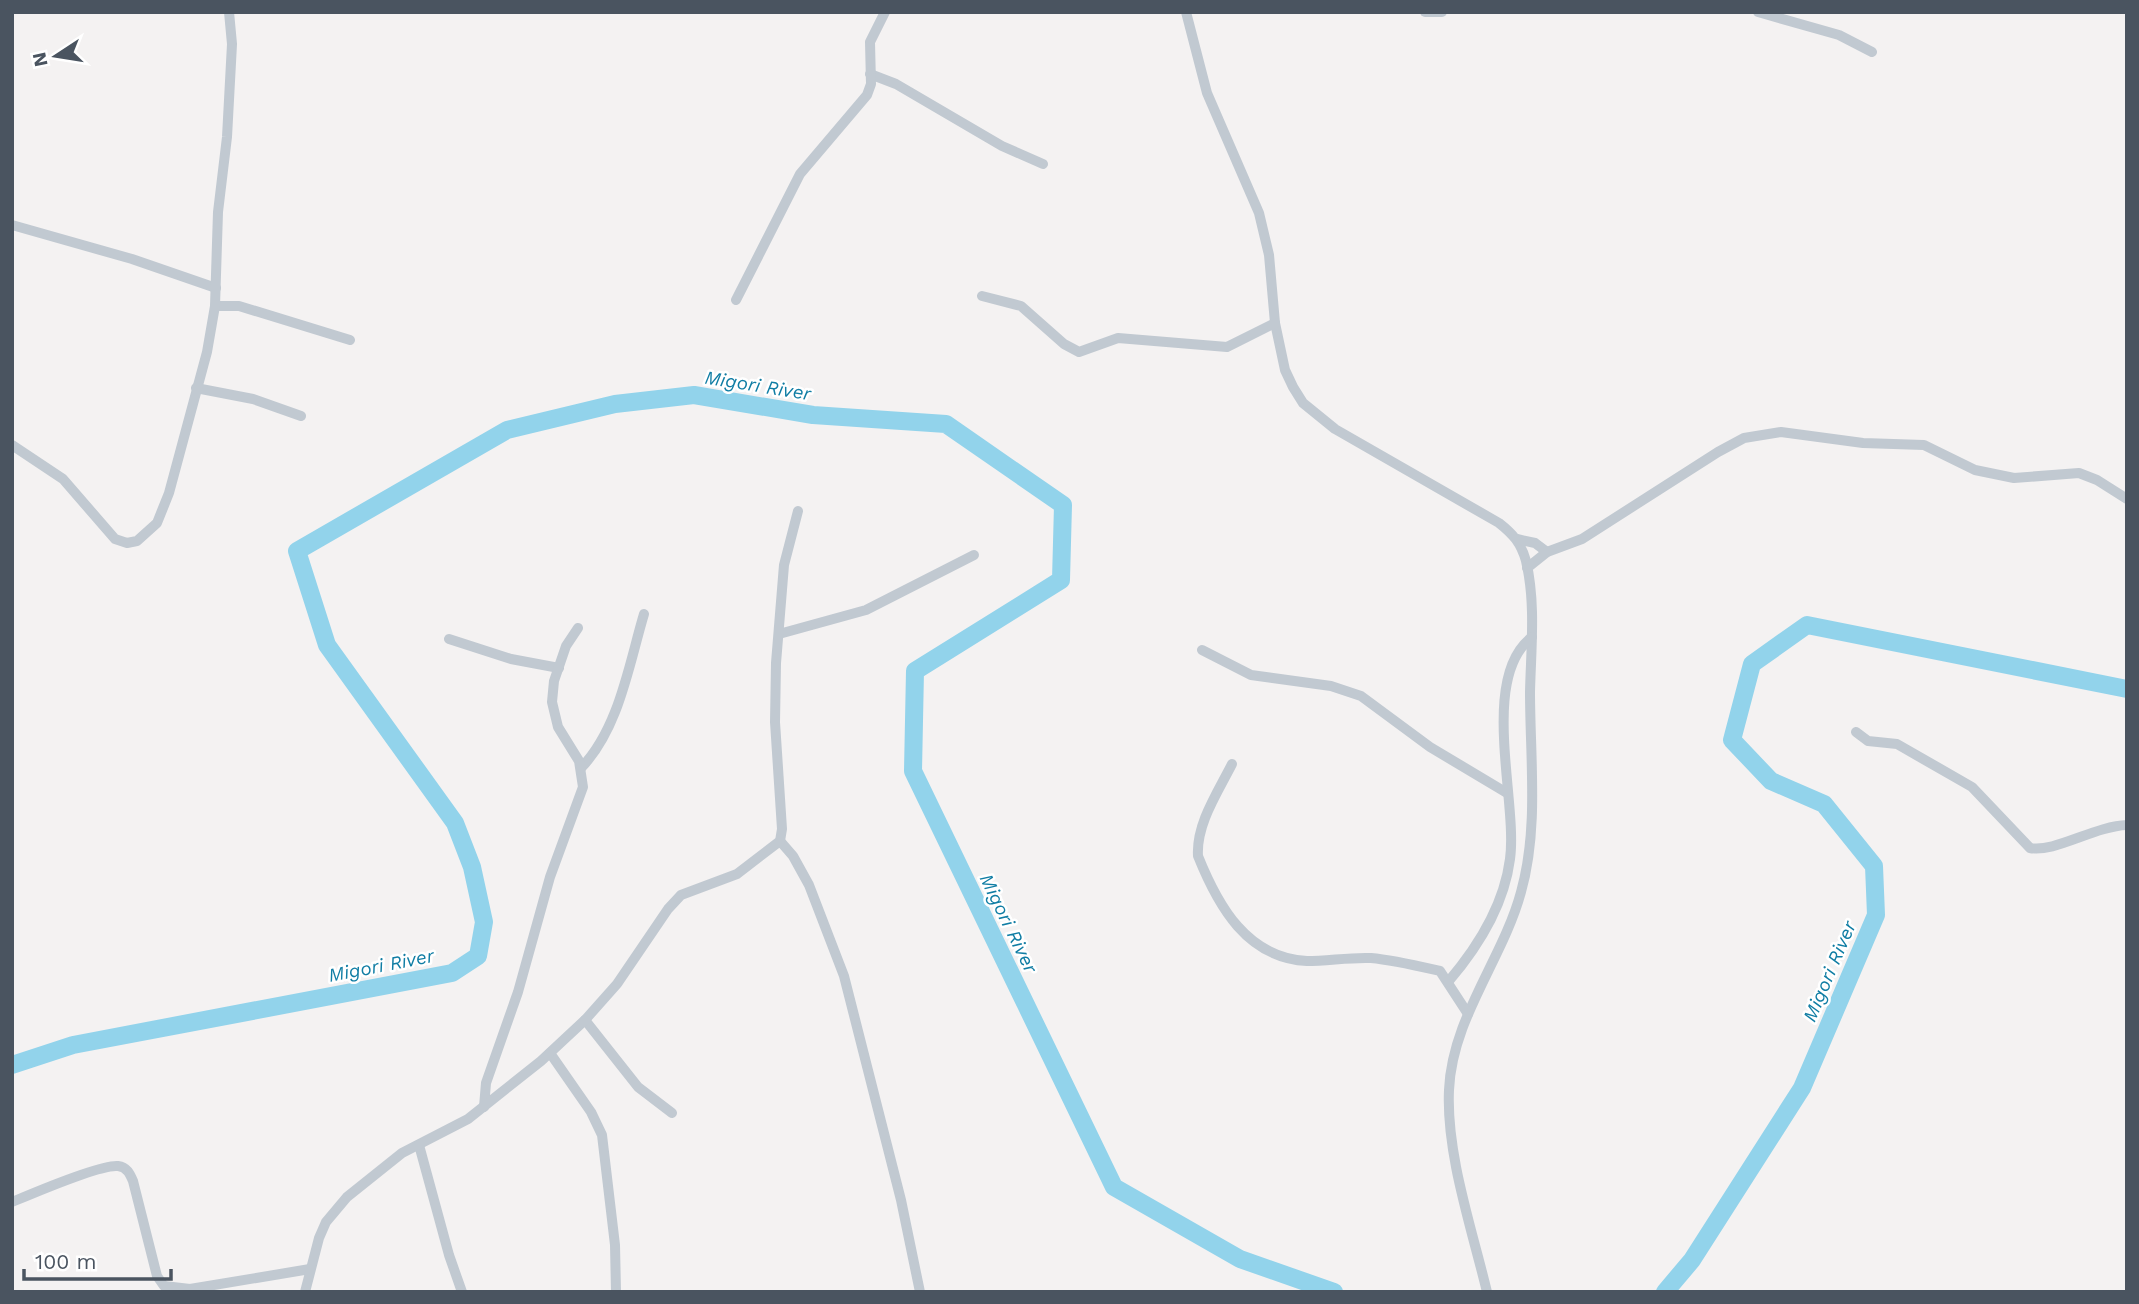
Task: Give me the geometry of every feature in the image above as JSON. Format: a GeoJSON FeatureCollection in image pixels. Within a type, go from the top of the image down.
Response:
{"type":"FeatureCollection","features":[{"type":"Feature","properties":{"kind":"street"},"geometry":{"type":"LineString","coordinates":[[12,446],[62,479],[115,539],[133,542],[150,531],[162,511],[197,388],[215,306],[218,212],[227,137],[232,44],[229,12]]}},
{"type":"Feature","properties":{"kind":"street"},"geometry":{"type":"LineString","coordinates":[[736,300],[800,174],[861,105],[871,84],[870,42],[885,12]]}},
{"type":"Feature","properties":{"kind":"street"},"geometry":{"type":"LineString","coordinates":[[1186,12],[1207,93],[1259,213],[1269,255],[1275,323],[1285,370],[1303,403],[1315,415],[1366,448],[1485,514],[1517,539],[1535,542],[1547,552]]}},
{"type":"Feature","properties":{"kind":"street"},"geometry":{"type":"LineString","coordinates":[[1425,12],[1441,12]]}},
{"type":"Feature","properties":{"kind":"street"},"geometry":{"type":"LineString","coordinates":[[1758,12],[1839,34],[1872,52]]}},
{"type":"Feature","properties":{"kind":"street"},"geometry":{"type":"LineString","coordinates":[[870,74],[896,84],[1002,146],[1043,164]]}},
{"type":"Feature","properties":{"kind":"street"},"geometry":{"type":"LineString","coordinates":[[12,225],[132,259],[216,288]]}},
{"type":"Feature","properties":{"kind":"street"},"geometry":{"type":"LineString","coordinates":[[982,296],[1021,306],[1064,344],[1079,352],[1118,338],[1227,347],[1275,323]]}},
{"type":"Feature","properties":{"kind":"street"},"geometry":{"type":"LineString","coordinates":[[215,306],[239,306],[349,340]]}},
{"type":"Feature","properties":{"kind":"street"},"geometry":{"type":"LineString","coordinates":[[197,388],[254,399],[301,416]]}},
{"type":"Feature","properties":{"kind":"street"},"geometry":{"type":"LineString","coordinates":[[1527,568],[1547,552],[1582,539],[1726,447],[1744,438],[1782,432],[1863,443],[1924,445],[1975,470],[2014,478],[2079,473],[2098,480],[2127,499]]}},
{"type":"Feature","properties":{"kind":"street"},"geometry":{"type":"LineString","coordinates":[[798,511],[784,565],[779,634],[775,722],[782,818],[780,841],[793,856],[809,885],[844,976],[901,1200],[920,1292]]}},
{"type":"Feature","properties":{"kind":"street"},"geometry":{"type":"LineString","coordinates":[[1487,1292],[1451,1130],[1449,1088],[1468,1014],[1513,921],[1529,852],[1532,637],[1527,568],[1517,539]]}},
{"type":"Feature","properties":{"kind":"street"},"geometry":{"type":"LineString","coordinates":[[779,634],[866,610],[974,555]]}},
{"type":"Feature","properties":{"kind":"street"},"geometry":{"type":"LineString","coordinates":[[581,768],[596,752],[607,731],[644,614]]}},
{"type":"Feature","properties":{"kind":"street"},"geometry":{"type":"LineString","coordinates":[[484,1107],[486,1083],[518,992],[550,877],[583,787],[581,768],[555,720],[552,692],[568,640],[578,628]]}},
{"type":"Feature","properties":{"kind":"street"},"geometry":{"type":"LineString","coordinates":[[1448,982],[1479,943],[1502,892],[1511,855],[1503,727],[1517,651],[1532,637]]}},
{"type":"Feature","properties":{"kind":"street"},"geometry":{"type":"LineString","coordinates":[[449,639],[511,659],[559,668]]}},
{"type":"Feature","properties":{"kind":"street"},"geometry":{"type":"LineString","coordinates":[[1202,650],[1251,675],[1331,686],[1361,696],[1430,747],[1507,793]]}},
{"type":"Feature","properties":{"kind":"street"},"geometry":{"type":"LineString","coordinates":[[1856,732],[1868,741],[1897,744],[1972,787],[2030,848],[2047,849],[2088,831],[2127,825]]}},
{"type":"Feature","properties":{"kind":"street"},"geometry":{"type":"LineString","coordinates":[[1232,764],[1208,811],[1198,846],[1198,856],[1233,923],[1246,939],[1287,958],[1304,961],[1372,958],[1440,971],[1468,1014]]}},
{"type":"Feature","properties":{"kind":"street"},"geometry":{"type":"LineString","coordinates":[[305,1292],[319,1238],[334,1211],[383,1166],[468,1119],[550,1053],[585,1020],[628,971],[674,902],[691,890],[737,874],[780,841]]}},
{"type":"Feature","properties":{"kind":"street"},"geometry":{"type":"LineString","coordinates":[[585,1020],[638,1087],[672,1113]]}},
{"type":"Feature","properties":{"kind":"street"},"geometry":{"type":"LineString","coordinates":[[550,1053],[591,1112],[602,1135],[615,1245],[616,1292]]}},
{"type":"Feature","properties":{"kind":"street"},"geometry":{"type":"LineString","coordinates":[[419,1144],[449,1255],[462,1292]]}},
{"type":"Feature","properties":{"kind":"street"},"geometry":{"type":"LineString","coordinates":[[12,1202],[101,1169],[118,1166],[128,1171],[133,1181],[157,1276],[164,1286],[190,1289],[310,1269]]}},
{"type":"Feature","properties":{"kind":"waterway","name":"Migori River"},"geometry":{"type":"LineString","coordinates":[[12,1065],[73,1045],[452,973],[478,956],[484,922],[472,867],[455,823],[327,645],[297,551],[507,430],[615,404],[694,395],[813,415],[946,424],[1063,505],[1061,580],[915,671],[913,771],[1114,1187],[1240,1259],[1334,1292]]}},
{"type":"Feature","properties":{"kind":"waterway","name":"Migori River"},"geometry":{"type":"LineString","coordinates":[[1665,1292],[1692,1260],[1802,1088],[1876,915],[1874,866],[1824,804],[1771,781],[1732,740],[1752,664],[1807,625],[2127,689]]}}]}
